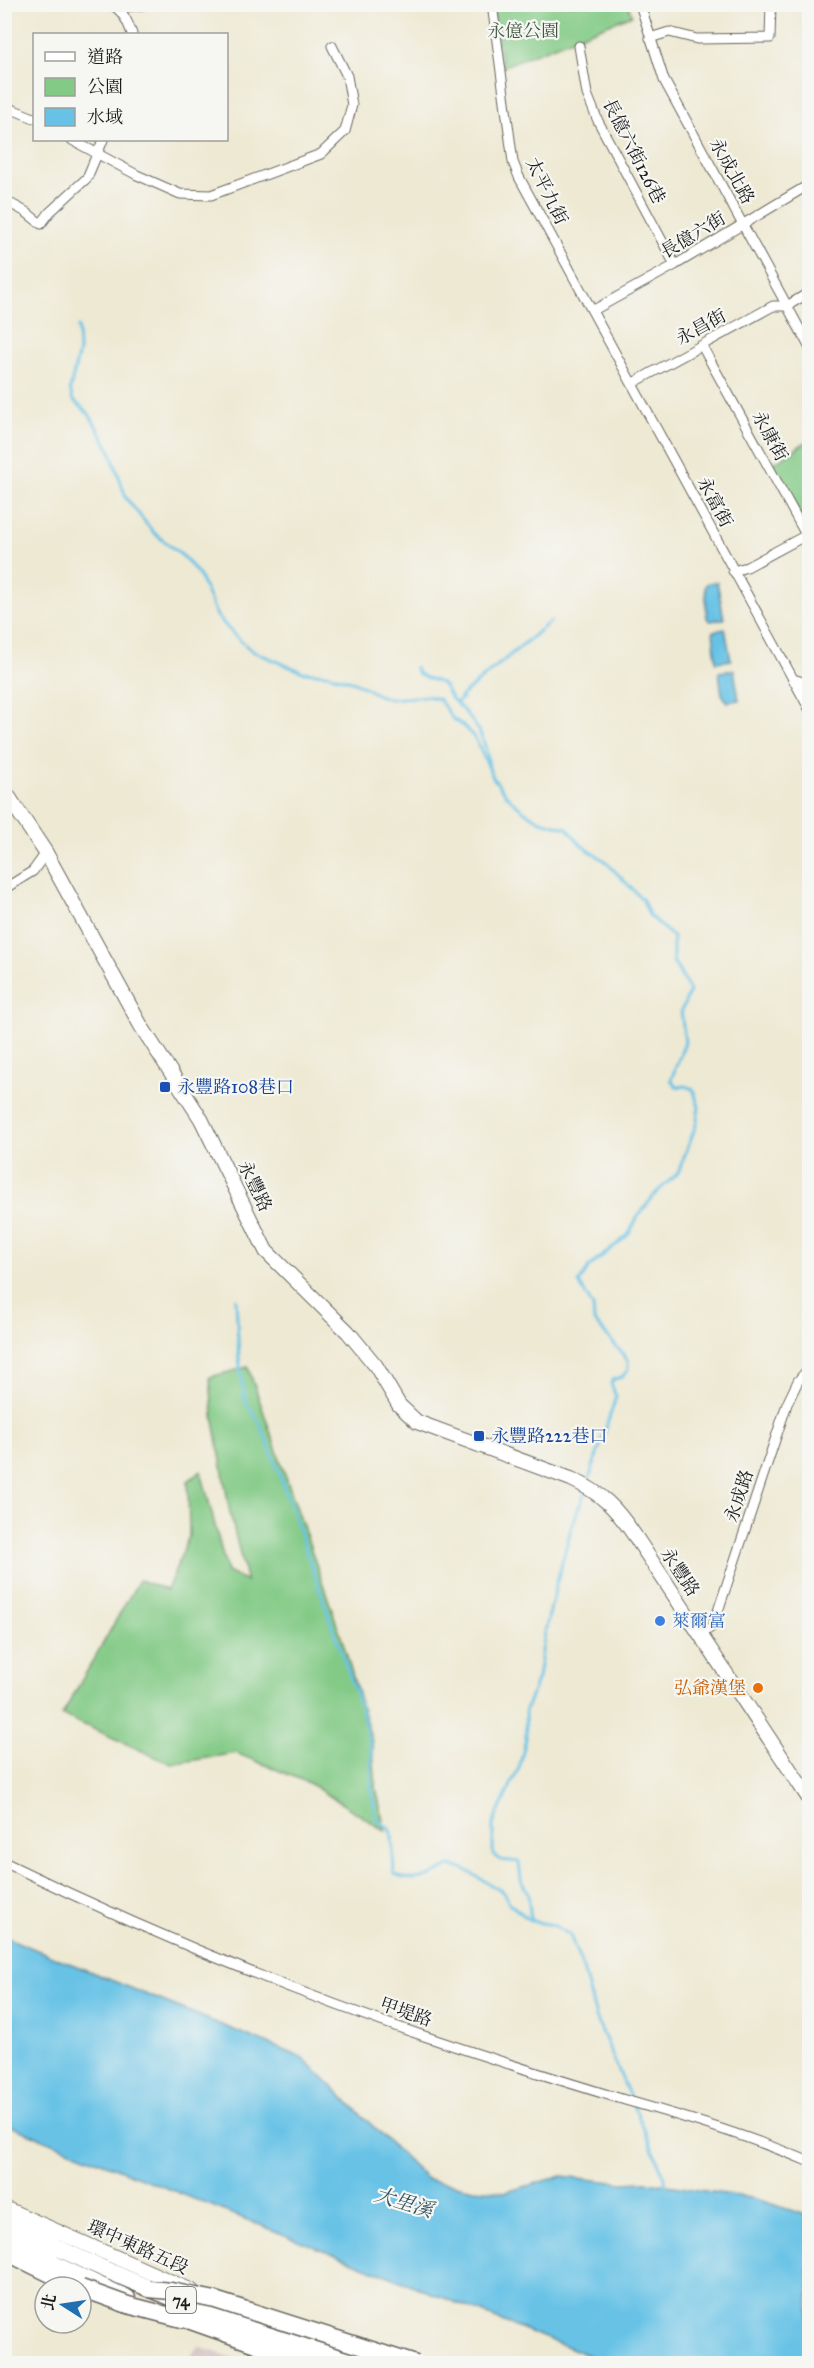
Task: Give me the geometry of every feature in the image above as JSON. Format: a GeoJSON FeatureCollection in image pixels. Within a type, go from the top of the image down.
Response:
{"type":"FeatureCollection","features":[{"type":"Feature","properties":{"kind":"highway","name":"74"},"geometry":{"type":"LineString","coordinates":[[4,2218],[61,2250],[149,2289],[365,2364]]}},
{"type":"Feature","properties":{"kind":"highway","name":"74"},"geometry":{"type":"LineString","coordinates":[[4,2237],[122,2296],[312,2364]]}},
{"type":"Feature","properties":{"kind":"highway"},"geometry":{"type":"LineString","coordinates":[[4,2252],[52,2275]]}},
{"type":"Feature","properties":{"kind":"highway"},"geometry":{"type":"LineString","coordinates":[[149,2289],[216,2300],[416,2364]]}},
{"type":"Feature","properties":{"kind":"highway"},"geometry":{"type":"LineString","coordinates":[[93,2293],[182,2319]]}},
{"type":"Feature","properties":{"kind":"street"},"geometry":{"type":"LineString","coordinates":[[114,6],[150,4]]}},
{"type":"Feature","properties":{"kind":"street","name":"太平九街"},"geometry":{"type":"LineString","coordinates":[[492,4],[516,171],[592,311]]}},
{"type":"Feature","properties":{"kind":"street","name":"永成北路"},"geometry":{"type":"LineString","coordinates":[[640,4],[664,80],[810,348]]}},
{"type":"Feature","properties":{"kind":"street"},"geometry":{"type":"LineString","coordinates":[[650,38],[669,32],[697,39],[770,38],[771,4]]}},
{"type":"Feature","properties":{"kind":"street"},"geometry":{"type":"LineString","coordinates":[[114,6],[126,20],[132,33]]}},
{"type":"Feature","properties":{"kind":"street"},"geometry":{"type":"LineString","coordinates":[[74,141],[136,175],[180,194],[211,195],[321,154],[345,131],[352,105],[347,76],[332,46]]}},
{"type":"Feature","properties":{"kind":"street","name":"長億六街126巷"},"geometry":{"type":"LineString","coordinates":[[579,46],[587,94],[598,121],[675,265]]}},
{"type":"Feature","properties":{"kind":"street"},"geometry":{"type":"LineString","coordinates":[[4,106],[33,118]]}},
{"type":"Feature","properties":{"kind":"street"},"geometry":{"type":"LineString","coordinates":[[4,200],[26,212],[41,224],[50,212],[87,178],[102,141]]}},
{"type":"Feature","properties":{"kind":"street","name":"長億六街"},"geometry":{"type":"LineString","coordinates":[[592,311],[675,265],[810,184]]}},
{"type":"Feature","properties":{"kind":"street","name":"永昌街"},"geometry":{"type":"LineString","coordinates":[[633,383],[773,306],[787,306],[810,292]]}},
{"type":"Feature","properties":{"kind":"street","name":"永富街"},"geometry":{"type":"LineString","coordinates":[[592,311],[810,710]]}},
{"type":"Feature","properties":{"kind":"street","name":"永康街"},"geometry":{"type":"LineString","coordinates":[[702,346],[808,537]]}},
{"type":"Feature","properties":{"kind":"street"},"geometry":{"type":"LineString","coordinates":[[733,571],[747,567],[808,537]]}},
{"type":"Feature","properties":{"kind":"street"},"geometry":{"type":"LineString","coordinates":[[793,679],[810,684]]}},
{"type":"Feature","properties":{"kind":"street","name":"永豐路"},"geometry":{"type":"LineString","coordinates":[[4,790],[45,853],[141,1026],[201,1119],[242,1204],[272,1258],[348,1332],[376,1366],[399,1405],[417,1422],[587,1486],[619,1513],[810,1800]]}},
{"type":"Feature","properties":{"kind":"street"},"geometry":{"type":"LineString","coordinates":[[4,889],[33,871],[45,853]]}},
{"type":"Feature","properties":{"kind":"street","name":"永成路"},"geometry":{"type":"LineString","coordinates":[[700,1635],[712,1626],[787,1404],[798,1381],[810,1367]]}},
{"type":"Feature","properties":{"kind":"street","name":"甲堤路"},"geometry":{"type":"LineString","coordinates":[[4,1862],[106,1910],[261,1976],[426,2037],[727,2130],[810,2162]]}},
{"type":"Feature","properties":{"kind":"street","name":"環中東路五段"},"geometry":{"type":"LineString","coordinates":[[4,2208],[273,2324],[394,2364]]}},
{"type":"Feature","properties":{"kind":"street"},"geometry":{"type":"LineString","coordinates":[[4,2244],[132,2303],[294,2364]]}},
{"type":"Feature","properties":{"kind":"shaded area"},"geometry":{"type":"Polygon","coordinates":[[[198,2346],[247,2363],[186,2363],[198,2346]]]}},
{"type":"Feature","properties":{"kind":"green space","name":"永億公園"},"geometry":{"type":"Polygon","coordinates":[[[492,5],[628,5],[632,15],[502,67],[492,5]]]}},
{"type":"Feature","properties":{"kind":"green space"},"geometry":{"type":"Polygon","coordinates":[[[809,440],[809,523],[806,525],[771,465],[809,440]]]}},
{"type":"Feature","properties":{"kind":"green space"},"geometry":{"type":"Polygon","coordinates":[[[248,1367],[342,1639],[372,1742],[376,1787],[385,1831],[309,1783],[236,1753],[171,1764],[62,1715],[139,1580],[167,1590],[189,1536],[188,1481],[201,1471],[227,1572],[247,1582],[230,1513],[213,1415],[210,1377],[248,1367]]]}},
{"type":"Feature","properties":{"kind":"water"},"geometry":{"type":"Polygon","coordinates":[[[717,582],[724,619],[710,621],[707,618],[705,586],[708,583],[717,582]]]}},
{"type":"Feature","properties":{"kind":"water"},"geometry":{"type":"Polygon","coordinates":[[[725,629],[731,660],[716,662],[713,631],[725,629]]]}},
{"type":"Feature","properties":{"kind":"water"},"geometry":{"type":"Polygon","coordinates":[[[734,670],[739,700],[727,702],[722,694],[719,672],[734,670]]]}},
{"type":"Feature","properties":{"kind":"water","name":"大里溪"},"geometry":{"type":"Polygon","coordinates":[[[5,1937],[303,2058],[427,2179],[474,2189],[506,2192],[562,2176],[620,2183],[648,2182],[756,2199],[809,2216],[809,2363],[608,2363],[5,2124],[5,1937]]]}},
{"type":"Feature","properties":{"kind":"waterway"},"geometry":{"type":"LineString","coordinates":[[78,327],[79,351],[70,389],[73,400],[89,414],[110,450],[126,498],[153,532],[185,558],[199,575],[217,616],[233,634],[252,651],[303,672],[327,674],[355,682],[390,699],[427,696],[439,699],[452,718],[466,728],[476,740],[494,779],[507,796],[525,812],[541,821],[567,828],[581,845],[605,861],[643,900],[649,915],[673,937],[673,961],[690,991],[681,1011],[685,1042],[671,1080],[676,1087],[685,1086],[693,1089],[699,1107],[696,1125],[678,1173],[657,1192],[638,1216],[629,1234],[589,1267],[579,1283],[593,1307],[594,1321],[628,1361],[628,1370],[622,1377],[614,1379],[611,1383],[616,1397],[588,1482]]}},
{"type":"Feature","properties":{"kind":"waterway"},"geometry":{"type":"LineString","coordinates":[[457,702],[462,699],[460,697],[551,621]]}},
{"type":"Feature","properties":{"kind":"waterway"},"geometry":{"type":"LineString","coordinates":[[415,667],[423,677],[442,684],[473,722],[482,738],[489,768]]}},
{"type":"Feature","properties":{"kind":"waterway"},"geometry":{"type":"LineString","coordinates":[[236,1299],[239,1359],[245,1401],[260,1423],[278,1470],[361,1708],[372,1752],[371,1785],[376,1818],[389,1829],[392,1835],[394,1874],[402,1878],[415,1879],[430,1876],[450,1866],[464,1869],[503,1892],[510,1904],[531,1921],[553,1925],[570,1935],[583,1969],[596,2017],[631,2100]]}},
{"type":"Feature","properties":{"kind":"waterway"},"geometry":{"type":"LineString","coordinates":[[531,1921],[528,1893],[521,1880],[519,1862],[501,1860],[493,1854],[493,1824],[520,1765],[526,1738],[525,1712],[538,1678],[545,1632],[571,1529],[585,1492]]}},
{"type":"Feature","properties":{"kind":"waterway"},"geometry":{"type":"LineString","coordinates":[[634,2106],[665,2178],[666,2189]]}},
{"type":"Feature","properties":{"kind":"place","name":"永豐路108巷口"},"geometry":{"type":"Point","coordinates":[165,1087]}},
{"type":"Feature","properties":{"kind":"place","name":"永豐路222巷口"},"geometry":{"type":"Point","coordinates":[479,1436]}},
{"type":"Feature","properties":{"kind":"place","name":"萊爾富"},"geometry":{"type":"Point","coordinates":[660,1621]}},
{"type":"Feature","properties":{"kind":"place","name":"弘爺漢堡"},"geometry":{"type":"Point","coordinates":[758,1688]}}]}
